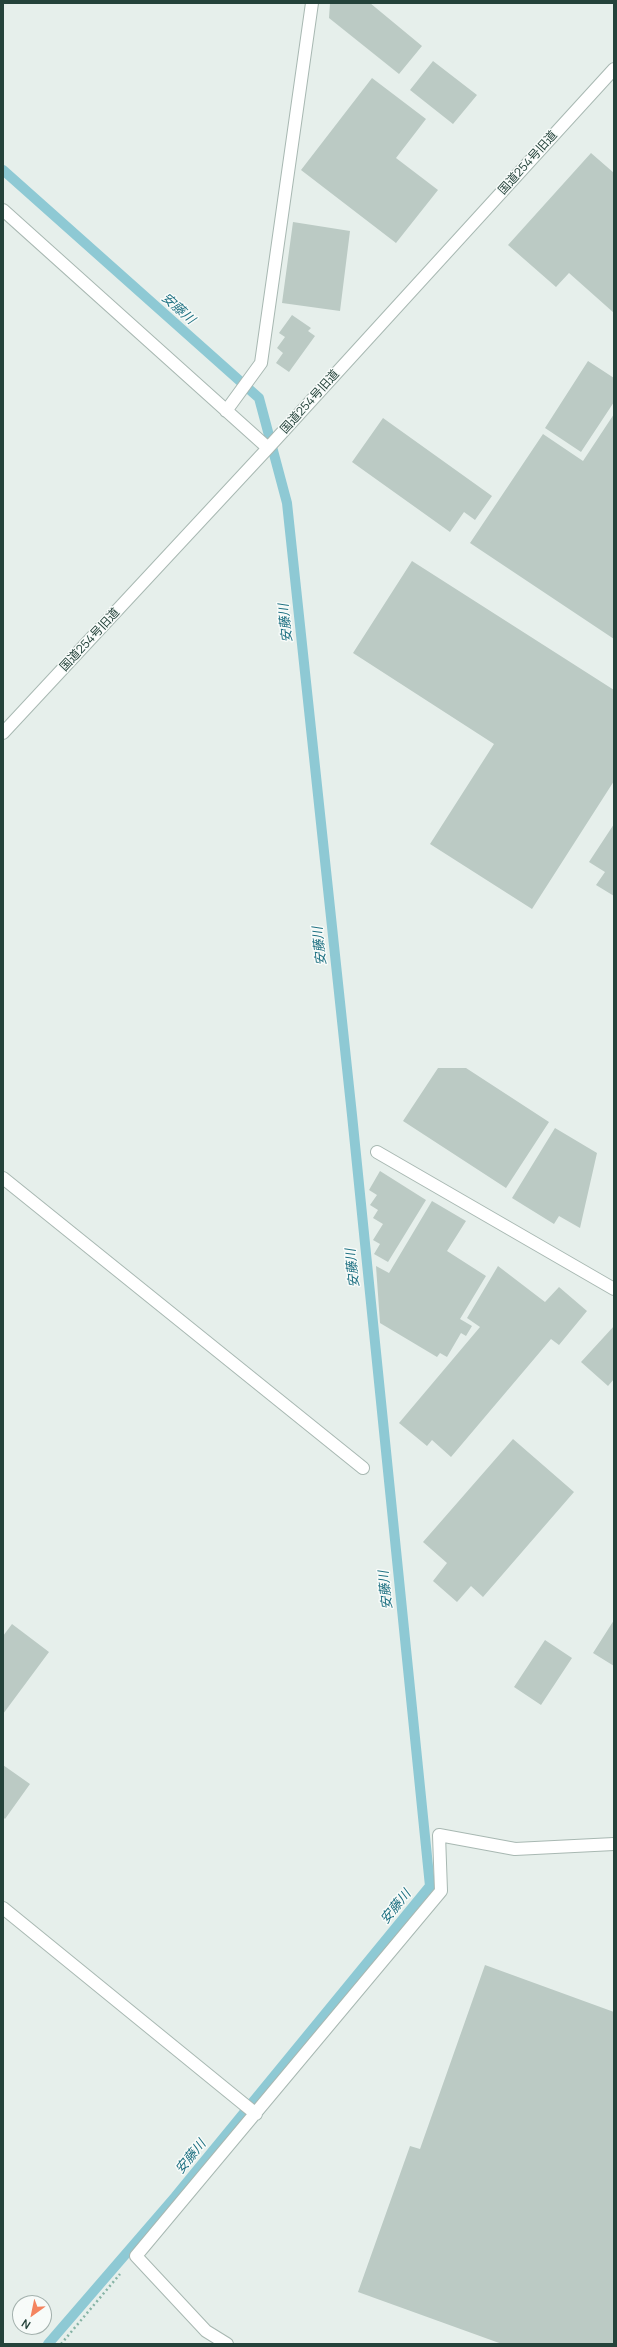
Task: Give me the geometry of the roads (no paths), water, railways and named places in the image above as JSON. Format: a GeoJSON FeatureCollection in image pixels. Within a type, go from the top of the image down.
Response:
{"type":"FeatureCollection","features":[{"type":"Feature","properties":{"kind":"street"},"geometry":{"type":"LineString","coordinates":[[226,411],[261,363],[312,3]]}},
{"type":"Feature","properties":{"kind":"street","name":"国道254号旧道"},"geometry":{"type":"LineString","coordinates":[[3,733],[268,448],[614,69]]}},
{"type":"Feature","properties":{"kind":"street"},"geometry":{"type":"LineString","coordinates":[[3,210],[268,448]]}},
{"type":"Feature","properties":{"kind":"street"},"geometry":{"type":"LineString","coordinates":[[377,1152],[614,1289]]}},
{"type":"Feature","properties":{"kind":"street"},"geometry":{"type":"LineString","coordinates":[[3,1178],[363,1468]]}},
{"type":"Feature","properties":{"kind":"street"},"geometry":{"type":"LineString","coordinates":[[227,2344],[206,2332],[136,2256],[441,1891],[439,1835],[514,1849],[614,1844]]}},
{"type":"Feature","properties":{"kind":"street"},"geometry":{"type":"LineString","coordinates":[[3,1908],[256,2114]]}},
{"type":"Feature","properties":{"kind":"waterway","name":"安藤川"},"geometry":{"type":"LineString","coordinates":[[3,170],[259,398],[287,503],[352,1115],[430,1886],[175,2197],[48,2344]]}}]}
